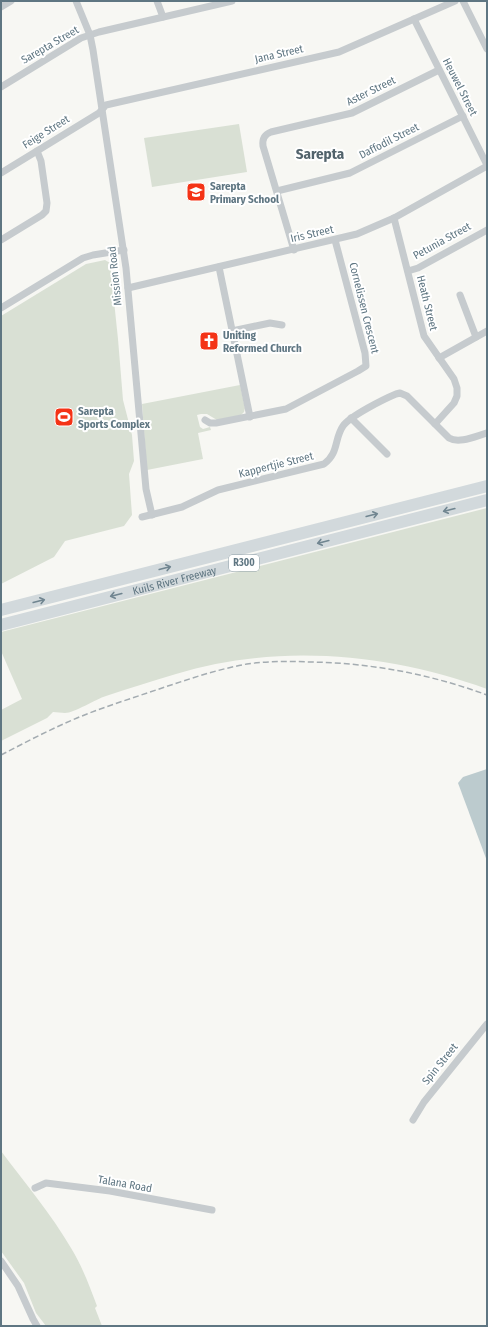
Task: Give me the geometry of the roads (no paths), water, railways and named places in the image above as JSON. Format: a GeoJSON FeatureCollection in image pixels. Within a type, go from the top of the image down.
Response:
{"type":"FeatureCollection","features":[{"type":"Feature","properties":{"kind":"highway","name":"Kuils River Freeway"},"geometry":{"type":"LineString","coordinates":[[1,610],[487,486]]}},
{"type":"Feature","properties":{"kind":"highway","name":"Kuils River Freeway"},"geometry":{"type":"LineString","coordinates":[[1,625],[487,500]]}},
{"type":"Feature","properties":{"kind":"street"},"geometry":{"type":"LineString","coordinates":[[1,7],[11,1]]}},
{"type":"Feature","properties":{"kind":"street","name":"Mission Road"},"geometry":{"type":"LineString","coordinates":[[76,1],[90,35],[124,250],[146,489],[152,515]]}},
{"type":"Feature","properties":{"kind":"street"},"geometry":{"type":"LineString","coordinates":[[157,1],[164,17]]}},
{"type":"Feature","properties":{"kind":"street","name":"Sarepta Street"},"geometry":{"type":"LineString","coordinates":[[1,87],[81,38],[99,32],[232,1]]}},
{"type":"Feature","properties":{"kind":"street","name":"Jana Street"},"geometry":{"type":"LineString","coordinates":[[102,109],[106,105],[339,52],[455,1]]}},
{"type":"Feature","properties":{"kind":"street"},"geometry":{"type":"LineString","coordinates":[[463,1],[487,49]]}},
{"type":"Feature","properties":{"kind":"street","name":"Heuwel Street"},"geometry":{"type":"LineString","coordinates":[[414,19],[487,166]]}},
{"type":"Feature","properties":{"kind":"street","name":"Aster Street"},"geometry":{"type":"LineString","coordinates":[[277,191],[263,146],[264,137],[267,134],[352,113],[439,70]]}},
{"type":"Feature","properties":{"kind":"street","name":"Feige Street"},"geometry":{"type":"LineString","coordinates":[[1,173],[99,113],[102,109]]}},
{"type":"Feature","properties":{"kind":"street","name":"Daffodil Street"},"geometry":{"type":"LineString","coordinates":[[277,191],[350,173],[463,116]]}},
{"type":"Feature","properties":{"kind":"street"},"geometry":{"type":"LineString","coordinates":[[1,240],[42,215],[47,208],[41,161],[36,151]]}},
{"type":"Feature","properties":{"kind":"street","name":"Iris Street"},"geometry":{"type":"LineString","coordinates":[[128,288],[294,250],[365,231],[394,218],[487,166]]}},
{"type":"Feature","properties":{"kind":"street"},"geometry":{"type":"LineString","coordinates":[[277,191],[294,250]]}},
{"type":"Feature","properties":{"kind":"street","name":"Heath Street"},"geometry":{"type":"LineString","coordinates":[[394,218],[424,336],[454,379],[457,388],[457,396],[454,403],[434,424]]}},
{"type":"Feature","properties":{"kind":"street","name":"Petunia Street"},"geometry":{"type":"LineString","coordinates":[[408,271],[418,268],[487,230]]}},
{"type":"Feature","properties":{"kind":"street","name":"Cornelissen Crescent"},"geometry":{"type":"LineString","coordinates":[[250,417],[286,409],[366,366],[365,352],[335,240]]}},
{"type":"Feature","properties":{"kind":"street"},"geometry":{"type":"LineString","coordinates":[[1,308],[83,258],[124,250]]}},
{"type":"Feature","properties":{"kind":"street"},"geometry":{"type":"LineString","coordinates":[[205,420],[210,423],[216,423],[250,417],[218,267]]}},
{"type":"Feature","properties":{"kind":"street"},"geometry":{"type":"LineString","coordinates":[[460,295],[476,337]]}},
{"type":"Feature","properties":{"kind":"street"},"geometry":{"type":"LineString","coordinates":[[232,330],[270,323],[282,325]]}},
{"type":"Feature","properties":{"kind":"street"},"geometry":{"type":"LineString","coordinates":[[439,358],[487,331]]}},
{"type":"Feature","properties":{"kind":"street","name":"Kappertjie Street"},"geometry":{"type":"LineString","coordinates":[[142,517],[182,507],[218,490],[324,464],[329,460],[334,452],[342,428],[351,418],[393,395],[400,393],[407,396],[449,438],[454,440],[487,433]]}},
{"type":"Feature","properties":{"kind":"street"},"geometry":{"type":"LineString","coordinates":[[351,418],[387,454]]}},
{"type":"Feature","properties":{"kind":"street","name":"Spin Street"},"geometry":{"type":"LineString","coordinates":[[413,1120],[424,1102],[487,1024]]}},
{"type":"Feature","properties":{"kind":"street","name":"Talana Road"},"geometry":{"type":"LineString","coordinates":[[35,1188],[46,1183],[110,1191],[212,1210]]}},
{"type":"Feature","properties":{"kind":"street"},"geometry":{"type":"LineString","coordinates":[[1,1261],[18,1286],[37,1326]]}},
{"type":"Feature","properties":{"kind":"railway"},"geometry":{"type":"LineString","coordinates":[[1,755],[29,740],[77,718],[99,710],[206,674],[255,663],[333,663],[378,667],[444,681],[487,695]]}},
{"type":"Feature","properties":{"kind":"place","name":"Sarepta Primary School"},"geometry":{"type":"Point","coordinates":[196,192]}},
{"type":"Feature","properties":{"kind":"place","name":"Uniting Reformed Church"},"geometry":{"type":"Point","coordinates":[209,341]}},
{"type":"Feature","properties":{"kind":"place","name":"Sarepta Sports Complex"},"geometry":{"type":"Point","coordinates":[64,417]}},
{"type":"Feature","properties":{"kind":"district","name":"Sarepta"},"geometry":{"type":"Point","coordinates":[320,154]}}]}
